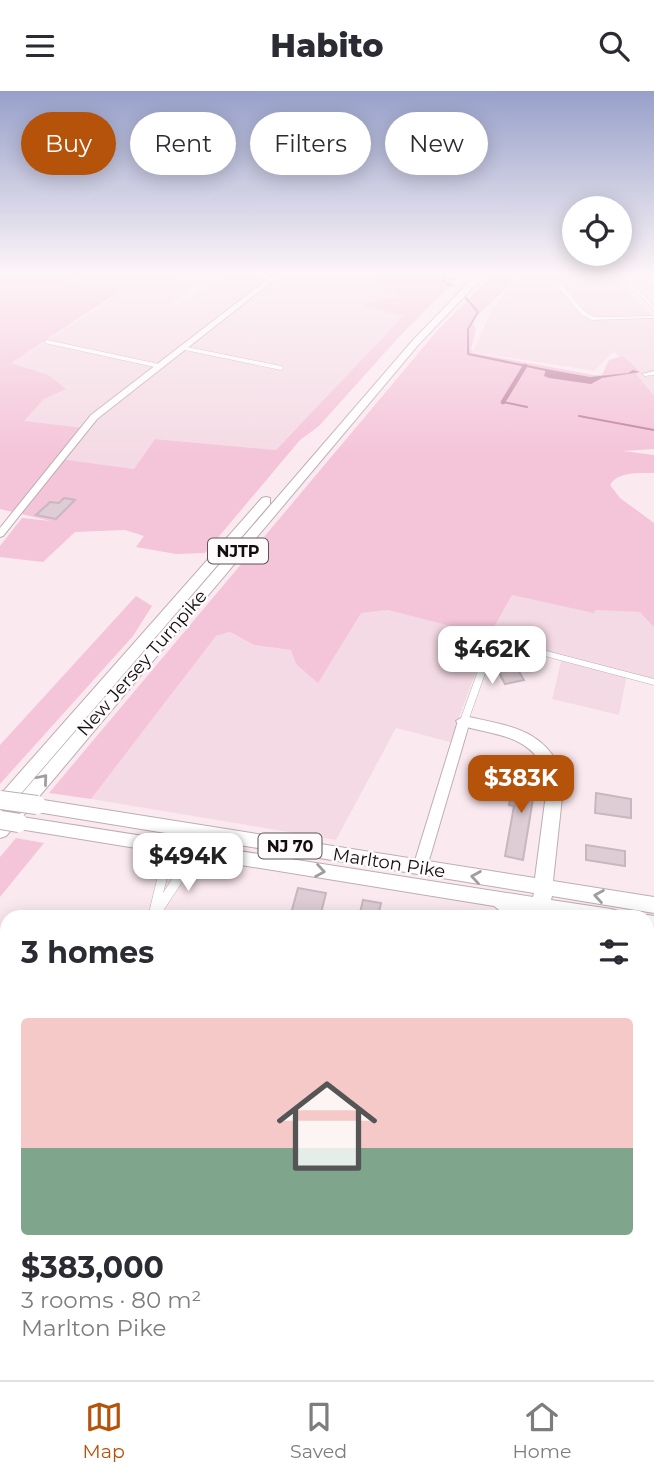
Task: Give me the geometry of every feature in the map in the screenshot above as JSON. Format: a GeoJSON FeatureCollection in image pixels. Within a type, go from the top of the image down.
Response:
{"type":"FeatureCollection","features":[{"type":"Feature","properties":{"kind":"highway","name":"New Jersey Turnpike"},"geometry":{"type":"LineString","coordinates":[[0,806],[410,335]]}},
{"type":"Feature","properties":{"kind":"highway","name":"New Jersey Turnpike"},"geometry":{"type":"LineString","coordinates":[[0,831],[423,335]]}},
{"type":"Feature","properties":{"kind":"highway"},"geometry":{"type":"LineString","coordinates":[[464,721],[531,740],[541,747],[554,767],[556,779],[542,897]]}},
{"type":"Feature","properties":{"kind":"highway","name":"Marlton Pike"},"geometry":{"type":"LineString","coordinates":[[0,800],[420,867],[587,910]]}},
{"type":"Feature","properties":{"kind":"highway","name":"Marlton Pike"},"geometry":{"type":"LineString","coordinates":[[0,820],[483,897],[542,897],[654,905]]}},
{"type":"Feature","properties":{"kind":"highway"},"geometry":{"type":"LineString","coordinates":[[483,897],[510,910]]}},
{"type":"Feature","properties":{"kind":"street"},"geometry":{"type":"LineString","coordinates":[[0,534],[87,425],[199,335]]}},
{"type":"Feature","properties":{"kind":"street"},"geometry":{"type":"LineString","coordinates":[[47,342],[159,366]]}},
{"type":"Feature","properties":{"kind":"street"},"geometry":{"type":"LineString","coordinates":[[182,348],[281,368]]}},
{"type":"Feature","properties":{"kind":"street"},"geometry":{"type":"LineString","coordinates":[[645,373],[654,373]]}},
{"type":"Feature","properties":{"kind":"street"},"geometry":{"type":"LineString","coordinates":[[420,867],[464,721],[493,640],[654,682]]}},
{"type":"Feature","properties":{"kind":"street"},"geometry":{"type":"LineString","coordinates":[[154,910],[165,867],[156,845]]}},
{"type":"Feature","properties":{"kind":"street"},"geometry":{"type":"LineString","coordinates":[[157,910],[184,870],[210,853]]}},
{"type":"Feature","properties":{"kind":"shaded area"},"geometry":{"type":"Polygon","coordinates":[[[0,335],[53,335],[11,363],[48,375],[66,389],[44,399],[24,421],[83,428],[60,459],[134,469],[155,439],[276,450],[385,335],[401,335],[319,426],[300,440],[205,553],[176,554],[136,547],[144,536],[125,530],[75,532],[43,562],[0,557],[0,546],[22,518],[51,521],[0,509],[0,335]]]}},
{"type":"Feature","properties":{"kind":"shaded area"},"geometry":{"type":"Polygon","coordinates":[[[55,335],[385,335],[276,450],[155,439],[134,469],[59,459],[23,422],[44,399],[65,388],[11,363],[55,335]]]}},
{"type":"Feature","properties":{"kind":"shaded area"},"geometry":{"type":"Polygon","coordinates":[[[434,335],[474,335],[471,349],[474,353],[594,375],[602,375],[609,360],[623,356],[640,372],[636,374],[654,396],[654,449],[623,451],[654,455],[654,473],[623,475],[610,485],[620,498],[654,523],[654,627],[640,612],[595,610],[594,613],[512,595],[489,636],[388,610],[361,613],[318,683],[296,664],[291,650],[254,645],[230,632],[216,636],[91,799],[49,793],[434,335]]]}},
{"type":"Feature","properties":{"kind":"shaded area"},"geometry":{"type":"Polygon","coordinates":[[[480,335],[654,335],[654,401],[614,351],[594,371],[473,352],[480,335]]]}},
{"type":"Feature","properties":{"kind":"shaded area"},"geometry":{"type":"Polygon","coordinates":[[[546,369],[590,377],[628,373],[633,370],[640,372],[602,378],[591,384],[549,378],[544,376],[546,369]]]}},
{"type":"Feature","properties":{"kind":"shaded area"},"geometry":{"type":"Polygon","coordinates":[[[512,595],[594,612],[640,612],[654,616],[654,681],[627,675],[619,715],[552,699],[562,658],[489,636],[512,595]]]}},
{"type":"Feature","properties":{"kind":"shaded area"},"geometry":{"type":"Polygon","coordinates":[[[136,596],[152,606],[133,636],[0,784],[0,745],[136,596]]]}},
{"type":"Feature","properties":{"kind":"shaded area"},"geometry":{"type":"Polygon","coordinates":[[[388,610],[489,636],[450,742],[396,728],[336,840],[91,799],[216,636],[230,632],[254,645],[291,650],[296,664],[361,613],[388,610]]]}},
{"type":"Feature","properties":{"kind":"shaded area"},"geometry":{"type":"Polygon","coordinates":[[[16,838],[44,843],[0,897],[0,857],[16,838]]]}},
{"type":"Feature","properties":{"kind":"building"},"geometry":{"type":"Polygon","coordinates":[[[64,498],[75,500],[56,519],[36,515],[50,502],[59,503],[64,498]]]}},
{"type":"Feature","properties":{"kind":"building"},"geometry":{"type":"Polygon","coordinates":[[[515,665],[524,680],[505,684],[498,671],[515,665]]]}},
{"type":"Feature","properties":{"kind":"building"},"geometry":{"type":"Polygon","coordinates":[[[521,771],[537,774],[523,860],[505,856],[514,806],[509,805],[511,794],[516,795],[521,771]]]}},
{"type":"Feature","properties":{"kind":"building"},"geometry":{"type":"Polygon","coordinates":[[[596,793],[631,799],[631,818],[595,813],[596,793]]]}},
{"type":"Feature","properties":{"kind":"building"},"geometry":{"type":"Polygon","coordinates":[[[586,845],[625,851],[625,866],[586,860],[586,845]]]}},
{"type":"Feature","properties":{"kind":"building"},"geometry":{"type":"Polygon","coordinates":[[[298,888],[326,893],[322,910],[292,910],[298,888]]]}},
{"type":"Feature","properties":{"kind":"building"},"geometry":{"type":"Polygon","coordinates":[[[363,900],[381,903],[380,910],[361,910],[363,900]]]}},
{"type":"Feature","properties":{"kind":"waterway"},"geometry":{"type":"LineString","coordinates":[[468,335],[468,354],[546,370]]}},
{"type":"Feature","properties":{"kind":"waterway"},"geometry":{"type":"LineString","coordinates":[[503,402],[525,366]]}},
{"type":"Feature","properties":{"kind":"waterway"},"geometry":{"type":"LineString","coordinates":[[503,402],[527,407]]}},
{"type":"Feature","properties":{"kind":"waterway"},"geometry":{"type":"LineString","coordinates":[[579,416],[654,430]]}}]}
